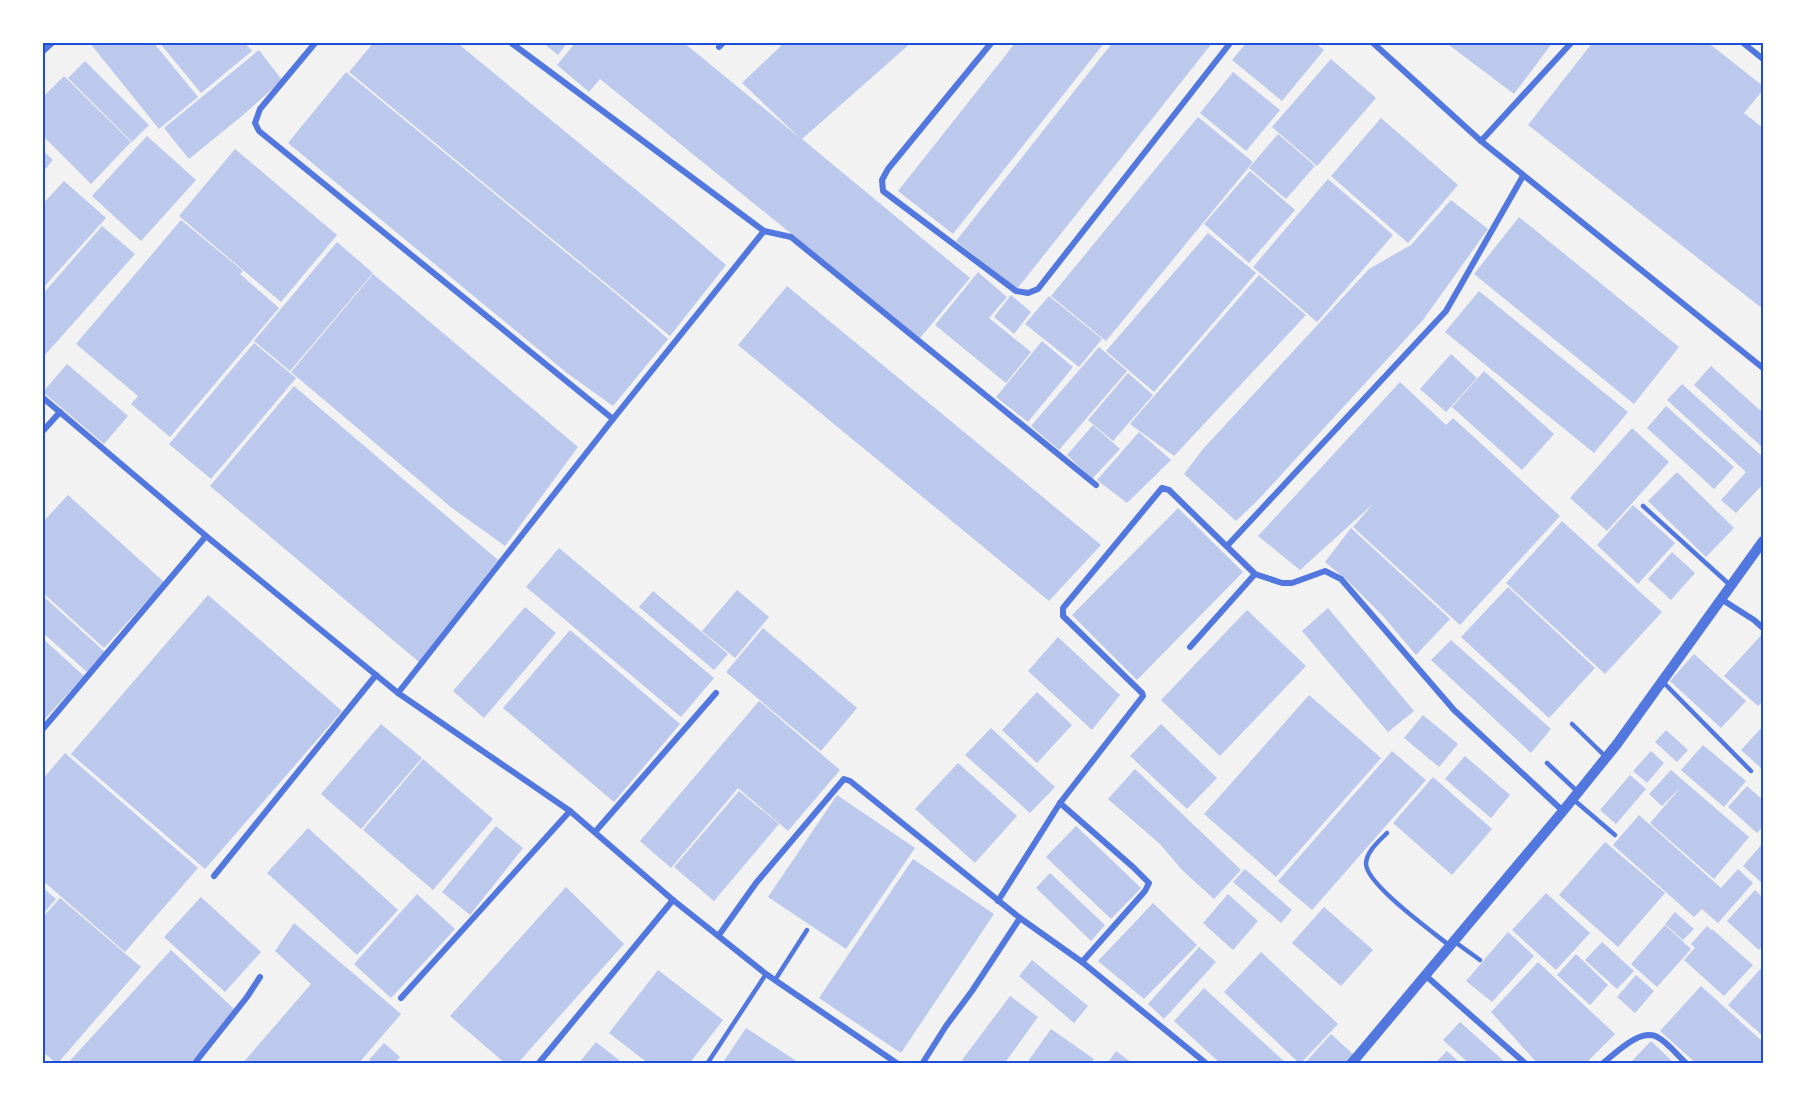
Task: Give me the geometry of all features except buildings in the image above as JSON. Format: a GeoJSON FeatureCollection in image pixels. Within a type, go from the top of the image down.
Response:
{"type":"FeatureCollection","features":[{"type":"Feature","properties":{"kind":"street"},"geometry":{"type":"LineString","coordinates":[[42,52],[53,42]]}},
{"type":"Feature","properties":{"kind":"street"},"geometry":{"type":"LineString","coordinates":[[316,42],[260,109],[255,123],[258,131],[613,419]]}},
{"type":"Feature","properties":{"kind":"street"},"geometry":{"type":"LineString","coordinates":[[510,42],[764,231],[791,237],[1096,485]]}},
{"type":"Feature","properties":{"kind":"street"},"geometry":{"type":"LineString","coordinates":[[992,42],[888,169],[882,180],[884,191],[1016,291],[1028,293],[1038,289],[1231,42]]}},
{"type":"Feature","properties":{"kind":"street"},"geometry":{"type":"LineString","coordinates":[[1372,42],[1481,141],[1763,368]]}},
{"type":"Feature","properties":{"kind":"street"},"geometry":{"type":"LineString","coordinates":[[1481,141],[1572,42]]}},
{"type":"Feature","properties":{"kind":"street"},"geometry":{"type":"LineString","coordinates":[[1742,42],[1763,59]]}},
{"type":"Feature","properties":{"kind":"street"},"geometry":{"type":"LineString","coordinates":[[1227,546],[1446,311],[1523,176]]}},
{"type":"Feature","properties":{"kind":"street"},"geometry":{"type":"LineString","coordinates":[[398,693],[764,231]]}},
{"type":"Feature","properties":{"kind":"street"},"geometry":{"type":"LineString","coordinates":[[42,398],[398,693],[570,811],[673,900],[766,974],[898,1064]]}},
{"type":"Feature","properties":{"kind":"street"},"geometry":{"type":"LineString","coordinates":[[42,432],[60,412]]}},
{"type":"Feature","properties":{"kind":"street"},"geometry":{"type":"LineString","coordinates":[[998,901],[1060,803],[1143,696],[1063,616],[1064,608],[1162,488],[1169,490],[1255,574],[1292,583],[1325,571],[1341,579],[1454,710],[1563,811]]}},
{"type":"Feature","properties":{"kind":"street"},"geometry":{"type":"LineString","coordinates":[[42,730],[206,536]]}},
{"type":"Feature","properties":{"kind":"street"},"geometry":{"type":"LineString","coordinates":[[1351,1064],[1606,757],[1763,541]]}},
{"type":"Feature","properties":{"kind":"street"},"geometry":{"type":"LineString","coordinates":[[1191,647],[1255,574]]}},
{"type":"Feature","properties":{"kind":"street"},"geometry":{"type":"LineString","coordinates":[[1721,599],[1763,628]]}},
{"type":"Feature","properties":{"kind":"street"},"geometry":{"type":"LineString","coordinates":[[214,876],[376,675]]}},
{"type":"Feature","properties":{"kind":"street"},"geometry":{"type":"LineString","coordinates":[[595,832],[716,693]]}},
{"type":"Feature","properties":{"kind":"street"},"geometry":{"type":"LineString","coordinates":[[719,935],[756,883],[844,779],[850,781],[1020,918],[1082,962],[1207,1064]]}},
{"type":"Feature","properties":{"kind":"street"},"geometry":{"type":"LineString","coordinates":[[1060,803],[1149,883],[1145,891],[1082,962]]}},
{"type":"Feature","properties":{"kind":"street"},"geometry":{"type":"LineString","coordinates":[[401,998],[570,811]]}},
{"type":"Feature","properties":{"kind":"street"},"geometry":{"type":"LineString","coordinates":[[538,1064],[673,900]]}},
{"type":"Feature","properties":{"kind":"street"},"geometry":{"type":"LineString","coordinates":[[922,1064],[1020,918]]}},
{"type":"Feature","properties":{"kind":"street"},"geometry":{"type":"LineString","coordinates":[[1425,975],[1526,1064]]}},
{"type":"Feature","properties":{"kind":"street"},"geometry":{"type":"LineString","coordinates":[[194,1064],[260,977]]}},
{"type":"Feature","properties":{"kind":"street"},"geometry":{"type":"LineString","coordinates":[[1602,1064],[1638,1037],[1648,1034],[1658,1036],[1687,1064]]}},
{"type":"Feature","properties":{"kind":"lane"},"geometry":{"type":"LineString","coordinates":[[1643,506],[1731,585]]}},
{"type":"Feature","properties":{"kind":"lane"},"geometry":{"type":"LineString","coordinates":[[1662,681],[1751,771]]}},
{"type":"Feature","properties":{"kind":"lane"},"geometry":{"type":"LineString","coordinates":[[1572,724],[1606,757]]}},
{"type":"Feature","properties":{"kind":"lane"},"geometry":{"type":"LineString","coordinates":[[1547,763],[1575,796],[1615,835]]}},
{"type":"Feature","properties":{"kind":"lane"},"geometry":{"type":"LineString","coordinates":[[1387,833],[1370,854],[1366,865],[1371,876],[1409,914],[1480,960]]}},
{"type":"Feature","properties":{"kind":"lane"},"geometry":{"type":"LineString","coordinates":[[775,980],[807,930]]}},
{"type":"Feature","properties":{"kind":"lane"},"geometry":{"type":"LineString","coordinates":[[707,1064],[766,974]]}}]}
